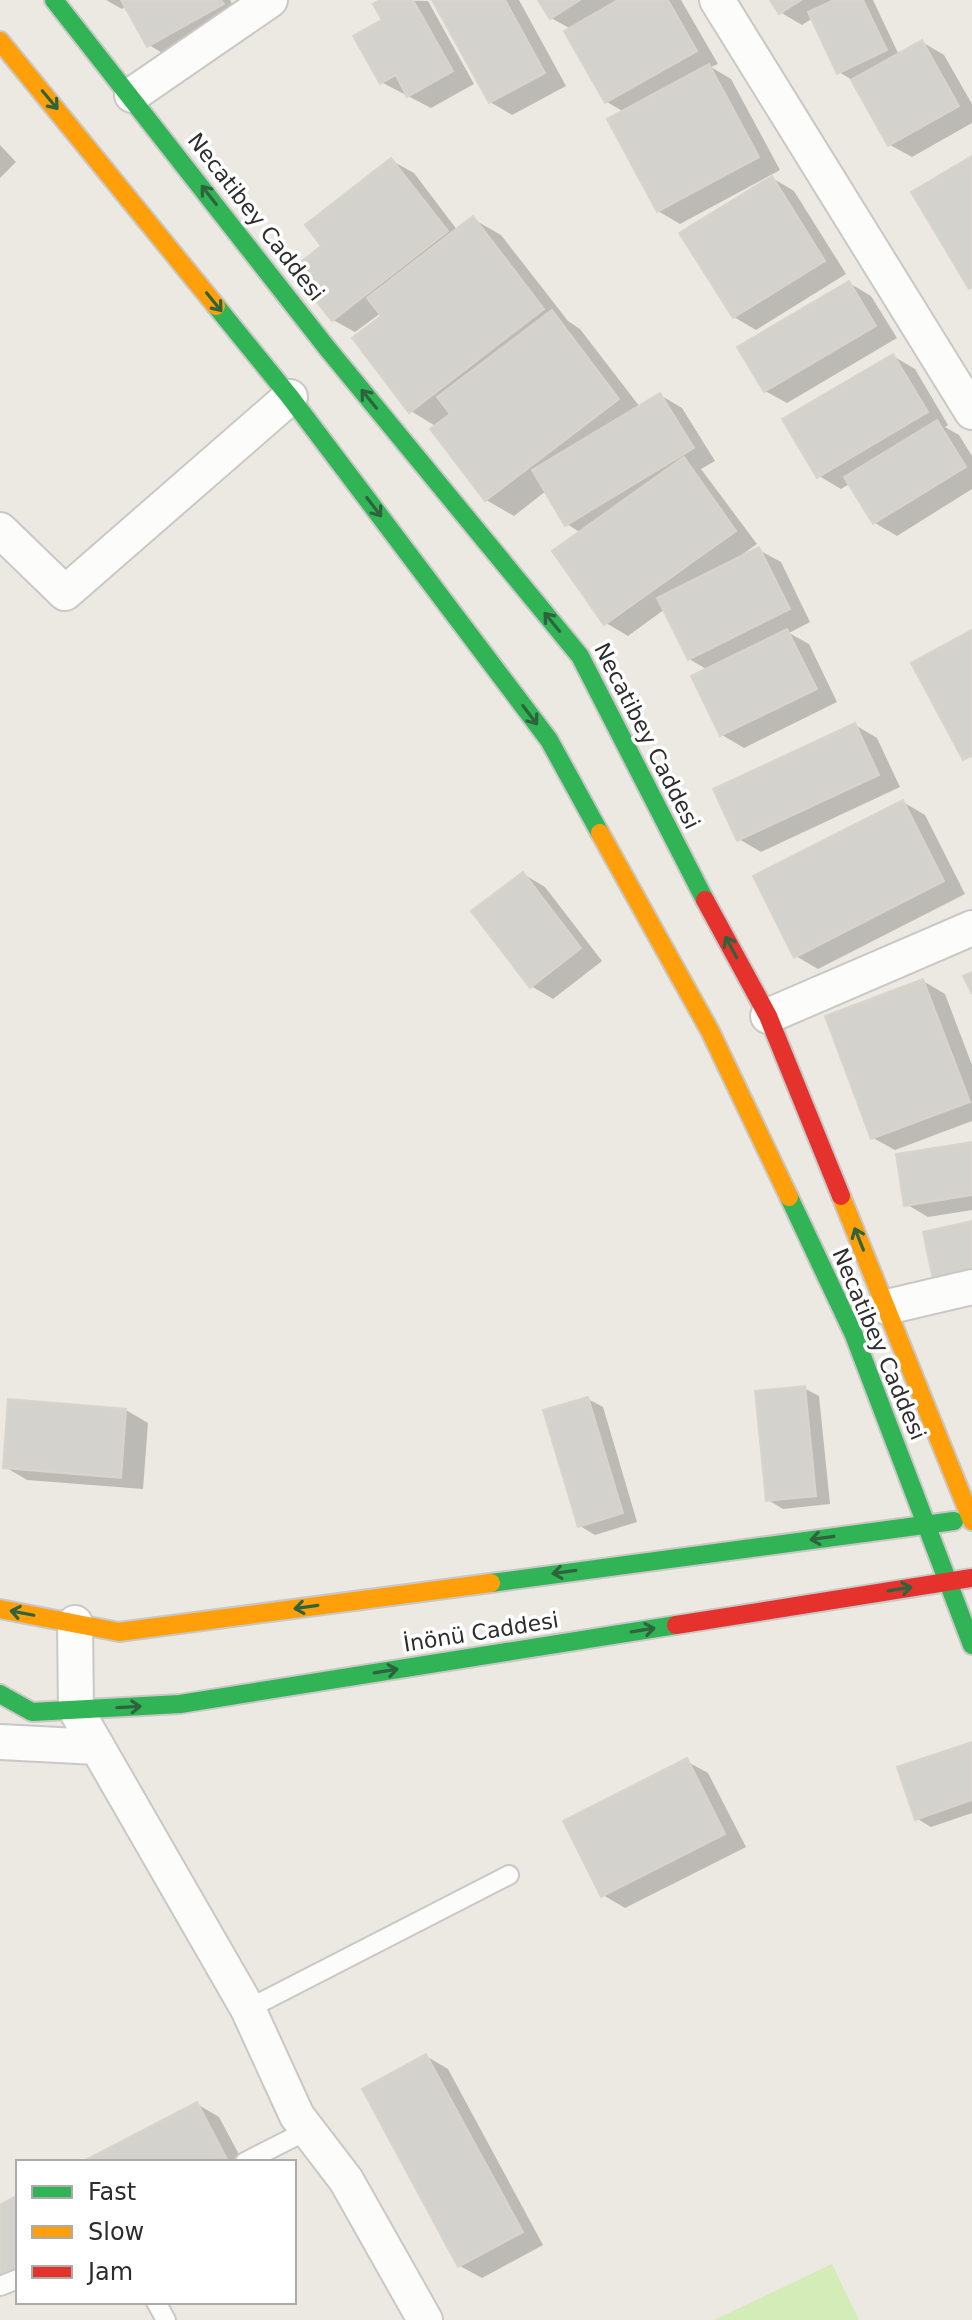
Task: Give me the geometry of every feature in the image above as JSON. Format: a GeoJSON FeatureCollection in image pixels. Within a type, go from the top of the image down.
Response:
{"type":"FeatureCollection","features":[{"type":"Feature","properties":{"kind":"street","name":"Necatibey Caddesi"},"geometry":{"type":"LineString","coordinates":[[54,0],[132,95],[327,348],[580,656],[760,1018],[887,1307],[972,1520]]}},
{"type":"Feature","properties":{"kind":"street"},"geometry":{"type":"LineString","coordinates":[[132,95],[270,0]]}},
{"type":"Feature","properties":{"kind":"street"},"geometry":{"type":"LineString","coordinates":[[717,0],[972,412]]}},
{"type":"Feature","properties":{"kind":"street","name":"Necatibey Caddesi"},"geometry":{"type":"LineString","coordinates":[[0,41],[290,397],[549,740],[718,1029],[854,1335],[972,1645]]}},
{"type":"Feature","properties":{"kind":"street"},"geometry":{"type":"LineString","coordinates":[[0,530],[65,593],[290,397]]}},
{"type":"Feature","properties":{"kind":"street"},"geometry":{"type":"LineString","coordinates":[[760,1018],[972,928]]}},
{"type":"Feature","properties":{"kind":"street"},"geometry":{"type":"LineString","coordinates":[[887,1307],[972,1287]]}},
{"type":"Feature","properties":{"kind":"street"},"geometry":{"type":"LineString","coordinates":[[0,1609],[119,1632],[972,1520]]}},
{"type":"Feature","properties":{"kind":"street","name":"İnönü Caddesi"},"geometry":{"type":"LineString","coordinates":[[0,1694],[32,1712],[180,1704],[972,1578]]}},
{"type":"Feature","properties":{"kind":"street"},"geometry":{"type":"LineString","coordinates":[[75,1623],[76,1710],[248,2009],[297,2116],[346,2180],[425,2320]]}},
{"type":"Feature","properties":{"kind":"street"},"geometry":{"type":"LineString","coordinates":[[0,1742],[97,1747]]}},
{"type":"Feature","properties":{"kind":"lane"},"geometry":{"type":"LineString","coordinates":[[248,2009],[509,1875]]}},
{"type":"Feature","properties":{"kind":"lane"},"geometry":{"type":"LineString","coordinates":[[249,2160],[308,2130]]}},
{"type":"Feature","properties":{"kind":"green space"},"geometry":{"type":"Polygon","coordinates":[[[832,2264],[859,2320],[714,2320],[832,2264]]]}},
{"type":"Feature","properties":{"kind":"building"},"geometry":{"type":"Polygon","coordinates":[[[121,0],[221,0],[224,4],[147,47],[121,0]]]}},
{"type":"Feature","properties":{"kind":"building"},"geometry":{"type":"Polygon","coordinates":[[[380,0],[413,0],[453,71],[407,97],[396,75],[380,84],[353,36],[382,20],[373,4],[380,0]]]}},
{"type":"Feature","properties":{"kind":"building"},"geometry":{"type":"Polygon","coordinates":[[[432,0],[505,0],[545,73],[489,103],[432,0]]]}},
{"type":"Feature","properties":{"kind":"building"},"geometry":{"type":"Polygon","coordinates":[[[538,0],[580,0],[550,19],[538,0]]]}},
{"type":"Feature","properties":{"kind":"building"},"geometry":{"type":"Polygon","coordinates":[[[618,0],[668,0],[697,51],[605,103],[564,31],[618,0]]]}},
{"type":"Feature","properties":{"kind":"building"},"geometry":{"type":"Polygon","coordinates":[[[770,0],[801,0],[779,14],[770,0]]]}},
{"type":"Feature","properties":{"kind":"building"},"geometry":{"type":"Polygon","coordinates":[[[834,0],[863,0],[887,50],[837,74],[808,12],[834,0]]]}},
{"type":"Feature","properties":{"kind":"building"},"geometry":{"type":"Polygon","coordinates":[[[922,40],[959,106],[888,146],[851,80],[922,40]]]}},
{"type":"Feature","properties":{"kind":"building"},"geometry":{"type":"Polygon","coordinates":[[[709,64],[759,157],[657,212],[607,119],[709,64]]]}},
{"type":"Feature","properties":{"kind":"building"},"geometry":{"type":"Polygon","coordinates":[[[972,156],[972,287],[969,289],[911,192],[972,156]]]}},
{"type":"Feature","properties":{"kind":"building"},"geometry":{"type":"Polygon","coordinates":[[[391,158],[448,231],[332,321],[291,270],[321,246],[305,225],[391,158]]]}},
{"type":"Feature","properties":{"kind":"building"},"geometry":{"type":"Polygon","coordinates":[[[772,176],[825,261],[733,318],[679,233],[772,176]]]}},
{"type":"Feature","properties":{"kind":"building"},"geometry":{"type":"Polygon","coordinates":[[[473,216],[544,309],[409,413],[352,338],[381,316],[367,298],[473,216]]]}},
{"type":"Feature","properties":{"kind":"building"},"geometry":{"type":"Polygon","coordinates":[[[849,281],[876,326],[764,392],[737,347],[849,281]]]}},
{"type":"Feature","properties":{"kind":"building"},"geometry":{"type":"Polygon","coordinates":[[[552,310],[619,399],[485,501],[430,429],[450,414],[437,397],[552,310]]]}},
{"type":"Feature","properties":{"kind":"building"},"geometry":{"type":"Polygon","coordinates":[[[893,354],[928,412],[817,478],[782,419],[893,354]]]}},
{"type":"Feature","properties":{"kind":"building"},"geometry":{"type":"Polygon","coordinates":[[[660,393],[694,448],[565,526],[532,470],[660,393]]]}},
{"type":"Feature","properties":{"kind":"building"},"geometry":{"type":"Polygon","coordinates":[[[937,420],[966,467],[873,524],[844,477],[937,420]]]}},
{"type":"Feature","properties":{"kind":"building"},"geometry":{"type":"Polygon","coordinates":[[[684,457],[736,531],[604,625],[552,551],[684,457]]]}},
{"type":"Feature","properties":{"kind":"building"},"geometry":{"type":"Polygon","coordinates":[[[759,547],[790,609],[688,660],[657,598],[759,547]]]}},
{"type":"Feature","properties":{"kind":"building"},"geometry":{"type":"Polygon","coordinates":[[[787,629],[817,689],[720,736],[691,676],[787,629]]]}},
{"type":"Feature","properties":{"kind":"building"},"geometry":{"type":"Polygon","coordinates":[[[972,630],[972,756],[963,760],[911,663],[972,630]]]}},
{"type":"Feature","properties":{"kind":"building"},"geometry":{"type":"Polygon","coordinates":[[[855,723],[879,775],[737,841],[713,789],[855,723]]]}},
{"type":"Feature","properties":{"kind":"building"},"geometry":{"type":"Polygon","coordinates":[[[903,800],[944,881],[794,958],[753,876],[903,800]]]}},
{"type":"Feature","properties":{"kind":"building"},"geometry":{"type":"Polygon","coordinates":[[[523,872],[581,948],[530,988],[471,911],[523,872]]]}},
{"type":"Feature","properties":{"kind":"building"},"geometry":{"type":"Polygon","coordinates":[[[972,972],[972,994],[963,976],[972,972]]]}},
{"type":"Feature","properties":{"kind":"building"},"geometry":{"type":"Polygon","coordinates":[[[923,979],[970,1102],[871,1139],[825,1016],[923,979]]]}},
{"type":"Feature","properties":{"kind":"building"},"geometry":{"type":"Polygon","coordinates":[[[972,1142],[972,1195],[904,1206],[896,1154],[972,1142]]]}},
{"type":"Feature","properties":{"kind":"building"},"geometry":{"type":"Polygon","coordinates":[[[972,1221],[972,1277],[934,1285],[923,1232],[972,1221]]]}},
{"type":"Feature","properties":{"kind":"building"},"geometry":{"type":"Polygon","coordinates":[[[805,1386],[816,1496],[766,1501],[755,1391],[805,1386]]]}},
{"type":"Feature","properties":{"kind":"building"},"geometry":{"type":"Polygon","coordinates":[[[588,1397],[623,1513],[578,1527],[543,1410],[588,1397]]]}},
{"type":"Feature","properties":{"kind":"building"},"geometry":{"type":"Polygon","coordinates":[[[8,1399],[126,1409],[121,1478],[3,1468],[8,1399]]]}},
{"type":"Feature","properties":{"kind":"building"},"geometry":{"type":"Polygon","coordinates":[[[972,1742],[972,1800],[915,1820],[897,1767],[972,1742]]]}},
{"type":"Feature","properties":{"kind":"building"},"geometry":{"type":"Polygon","coordinates":[[[687,1758],[725,1834],[601,1897],[563,1821],[687,1758]]]}},
{"type":"Feature","properties":{"kind":"building"},"geometry":{"type":"Polygon","coordinates":[[[426,2054],[523,2232],[458,2267],[362,2089],[426,2054]]]}},
{"type":"Feature","properties":{"kind":"building"},"geometry":{"type":"Polygon","coordinates":[[[197,2102],[227,2160],[86,2160],[197,2102]]]}},
{"type":"Feature","properties":{"kind":"building"},"geometry":{"type":"Polygon","coordinates":[[[16,2196],[16,2271],[0,2279],[0,2205],[16,2196]]]}},
{"type":"Feature","properties":{"kind":"traffic: fast"},"geometry":{"type":"LineString","coordinates":[[54,0],[327,348],[580,656],[705,900]]}},
{"type":"Feature","properties":{"kind":"traffic: fast"},"geometry":{"type":"LineString","coordinates":[[216,306],[290,397],[549,740],[600,833]]}},
{"type":"Feature","properties":{"kind":"traffic: fast"},"geometry":{"type":"LineString","coordinates":[[789,1197],[854,1335],[972,1645]]}},
{"type":"Feature","properties":{"kind":"traffic: fast"},"geometry":{"type":"LineString","coordinates":[[491,1583],[954,1521]]}},
{"type":"Feature","properties":{"kind":"traffic: fast"},"geometry":{"type":"LineString","coordinates":[[0,1694],[32,1712],[180,1704],[676,1625]]}},
{"type":"Feature","properties":{"kind":"traffic: slow"},"geometry":{"type":"LineString","coordinates":[[0,41],[216,306]]}},
{"type":"Feature","properties":{"kind":"traffic: slow"},"geometry":{"type":"LineString","coordinates":[[600,833],[710,1031],[789,1197]]}},
{"type":"Feature","properties":{"kind":"traffic: slow"},"geometry":{"type":"LineString","coordinates":[[841,1196],[972,1521]]}},
{"type":"Feature","properties":{"kind":"traffic: slow"},"geometry":{"type":"LineString","coordinates":[[0,1609],[119,1632],[491,1583]]}},
{"type":"Feature","properties":{"kind":"traffic: jam"},"geometry":{"type":"LineString","coordinates":[[705,900],[768,1016],[841,1196]]}},
{"type":"Feature","properties":{"kind":"traffic: jam"},"geometry":{"type":"LineString","coordinates":[[676,1625],[972,1578]]}}]}
